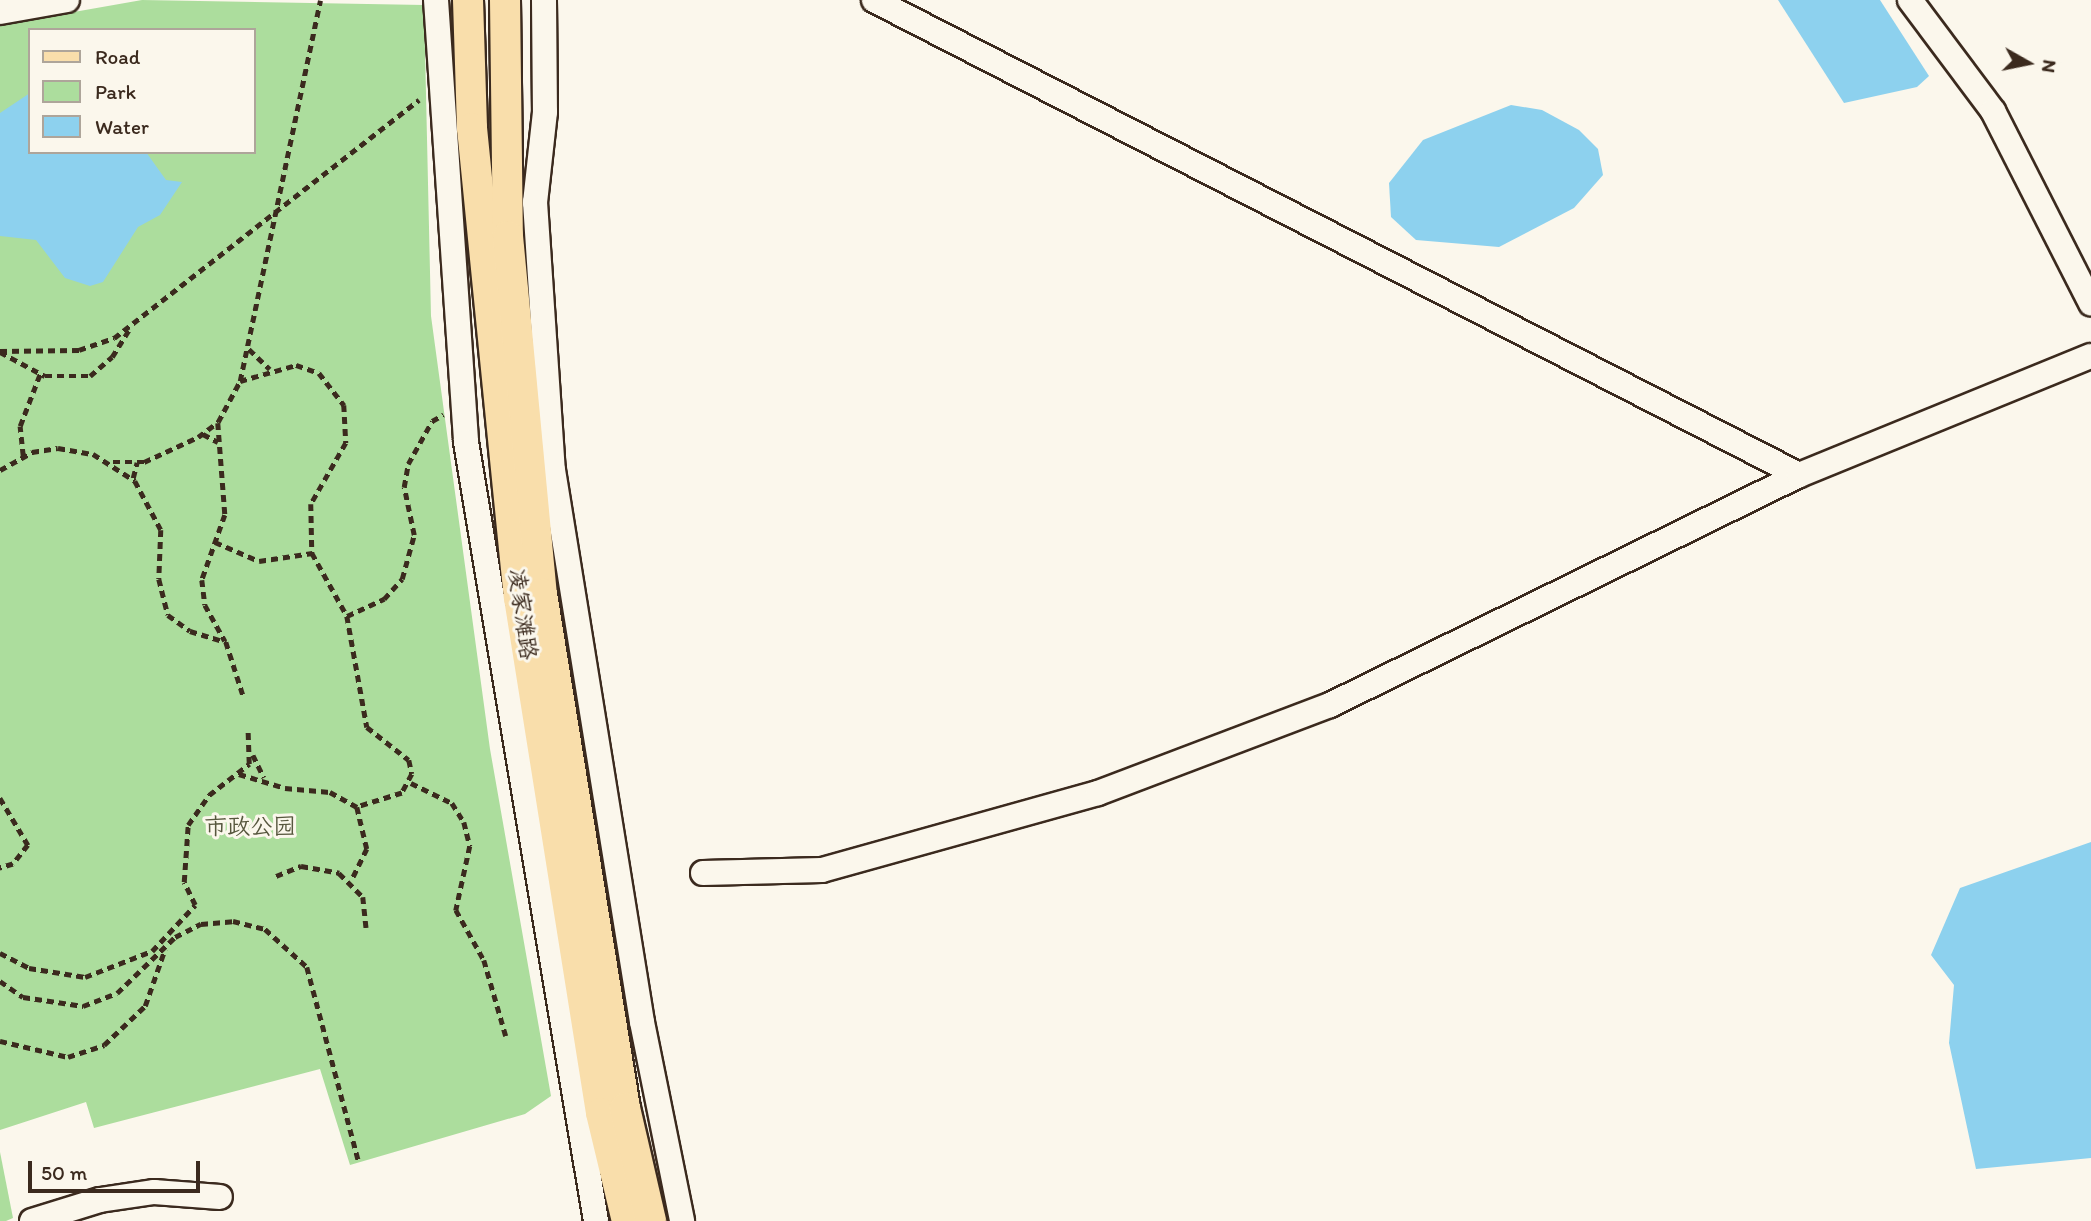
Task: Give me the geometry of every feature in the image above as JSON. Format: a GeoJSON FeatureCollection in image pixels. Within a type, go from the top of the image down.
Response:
{"type":"FeatureCollection","features":[{"type":"Feature","properties":{"kind":"main road","name":"凌家滩路"},"geometry":{"type":"LineString","coordinates":[[468,0],[472,128],[519,598],[599,1100],[627,1221]]}},
{"type":"Feature","properties":{"kind":"main road","name":"凌家滩路"},"geometry":{"type":"LineString","coordinates":[[505,0],[508,236],[542,594],[625,1108],[651,1221]]}},
{"type":"Feature","properties":{"kind":"street"},"geometry":{"type":"LineString","coordinates":[[0,12],[67,0]]}},
{"type":"Feature","properties":{"kind":"street"},"geometry":{"type":"LineString","coordinates":[[436,0],[440,84],[454,201],[467,442],[596,1221]]}},
{"type":"Feature","properties":{"kind":"street"},"geometry":{"type":"LineString","coordinates":[[544,0],[545,113],[535,225],[553,470],[642,1022],[681,1221]]}},
{"type":"Feature","properties":{"kind":"street"},"geometry":{"type":"LineString","coordinates":[[874,0],[1798,475]]}},
{"type":"Feature","properties":{"kind":"street"},"geometry":{"type":"LineString","coordinates":[[1910,0],[1993,111],[2091,303]]}},
{"type":"Feature","properties":{"kind":"street"},"geometry":{"type":"LineString","coordinates":[[703,873],[822,870],[1098,793],[1330,705],[1798,475],[2091,356]]}},
{"type":"Feature","properties":{"kind":"street"},"geometry":{"type":"LineString","coordinates":[[32,1221],[100,1200],[154,1192],[220,1198]]}},
{"type":"Feature","properties":{"kind":"path"},"geometry":{"type":"LineString","coordinates":[[0,470],[23,456],[58,448],[113,462],[137,462],[170,454],[218,422],[240,381],[249,349],[320,0]]}},
{"type":"Feature","properties":{"kind":"path"},"geometry":{"type":"LineString","coordinates":[[0,351],[79,350],[132,325],[440,84]]}},
{"type":"Feature","properties":{"kind":"path"},"geometry":{"type":"LineString","coordinates":[[0,351],[40,374],[90,376],[112,357],[132,325]]}},
{"type":"Feature","properties":{"kind":"path"},"geometry":{"type":"LineString","coordinates":[[249,349],[271,369]]}},
{"type":"Feature","properties":{"kind":"path"},"geometry":{"type":"LineString","coordinates":[[240,381],[271,369],[296,365],[319,373],[336,388],[348,424],[346,443],[311,504],[312,553],[347,616],[367,727],[409,760],[411,783]]}},
{"type":"Feature","properties":{"kind":"path"},"geometry":{"type":"LineString","coordinates":[[23,456],[20,426],[40,374]]}},
{"type":"Feature","properties":{"kind":"path"},"geometry":{"type":"LineString","coordinates":[[347,616],[384,599],[402,579],[414,535],[404,487],[408,464],[432,421],[446,412]]}},
{"type":"Feature","properties":{"kind":"path"},"geometry":{"type":"LineString","coordinates":[[218,422],[225,515],[202,580],[205,605],[226,642],[244,698]]}},
{"type":"Feature","properties":{"kind":"path"},"geometry":{"type":"LineString","coordinates":[[202,434],[218,442]]}},
{"type":"Feature","properties":{"kind":"path"},"geometry":{"type":"LineString","coordinates":[[113,462],[133,479],[161,530],[160,597],[168,615],[190,631],[226,642]]}},
{"type":"Feature","properties":{"kind":"path"},"geometry":{"type":"LineString","coordinates":[[133,479],[137,462]]}},
{"type":"Feature","properties":{"kind":"path"},"geometry":{"type":"LineString","coordinates":[[215,542],[259,561],[312,553]]}},
{"type":"Feature","properties":{"kind":"path"},"geometry":{"type":"LineString","coordinates":[[248,728],[253,754],[264,778]]}},
{"type":"Feature","properties":{"kind":"path"},"geometry":{"type":"LineString","coordinates":[[0,953],[29,968],[85,977],[124,965],[169,935],[195,905],[184,882],[188,825],[209,795],[239,774],[253,754]]}},
{"type":"Feature","properties":{"kind":"path"},"geometry":{"type":"LineString","coordinates":[[239,774],[264,778],[285,788],[330,792],[356,807],[389,801],[411,783]]}},
{"type":"Feature","properties":{"kind":"path"},"geometry":{"type":"LineString","coordinates":[[411,783],[452,803],[464,822],[470,846],[456,911],[484,960],[492,1007],[506,1036]]}},
{"type":"Feature","properties":{"kind":"path"},"geometry":{"type":"LineString","coordinates":[[0,799],[28,845],[13,864],[0,869]]}},
{"type":"Feature","properties":{"kind":"path"},"geometry":{"type":"LineString","coordinates":[[352,880],[367,849],[356,807]]}},
{"type":"Feature","properties":{"kind":"path"},"geometry":{"type":"LineString","coordinates":[[276,876],[302,866],[352,880],[363,897],[366,928]]}},
{"type":"Feature","properties":{"kind":"path"},"geometry":{"type":"LineString","coordinates":[[0,981],[23,997],[83,1006],[117,993],[166,947],[201,925],[233,921],[265,929],[292,947],[307,967],[359,1162]]}},
{"type":"Feature","properties":{"kind":"path"},"geometry":{"type":"LineString","coordinates":[[0,1041],[68,1056],[104,1045],[145,1006],[169,935]]}},
{"type":"Feature","properties":{"kind":"green space","name":"市政公园"},"geometry":{"type":"Polygon","coordinates":[[[142,0],[424,5],[431,316],[490,749],[551,1096],[525,1114],[350,1165],[320,1069],[94,1128],[86,1102],[0,1130],[0,25],[142,0]]]}},
{"type":"Feature","properties":{"kind":"green space"},"geometry":{"type":"Polygon","coordinates":[[[0,1152],[13,1218],[6,1221],[0,1221],[0,1152]]]}},
{"type":"Feature","properties":{"kind":"water"},"geometry":{"type":"Polygon","coordinates":[[[1778,0],[1880,0],[1929,76],[1917,87],[1844,103],[1778,0]]]}},
{"type":"Feature","properties":{"kind":"water"},"geometry":{"type":"Polygon","coordinates":[[[28,94],[28,154],[147,154],[166,180],[182,182],[160,215],[138,227],[103,282],[90,286],[65,278],[36,240],[0,236],[0,113],[28,94]]]}},
{"type":"Feature","properties":{"kind":"water"},"geometry":{"type":"Polygon","coordinates":[[[1511,105],[1542,110],[1579,130],[1598,149],[1603,175],[1574,208],[1499,247],[1416,240],[1391,217],[1389,183],[1423,140],[1511,105]]]}},
{"type":"Feature","properties":{"kind":"water"},"geometry":{"type":"Polygon","coordinates":[[[2091,842],[2091,1158],[1976,1169],[1949,1043],[1954,985],[1931,955],[1960,888],[2091,842]]]}}]}
